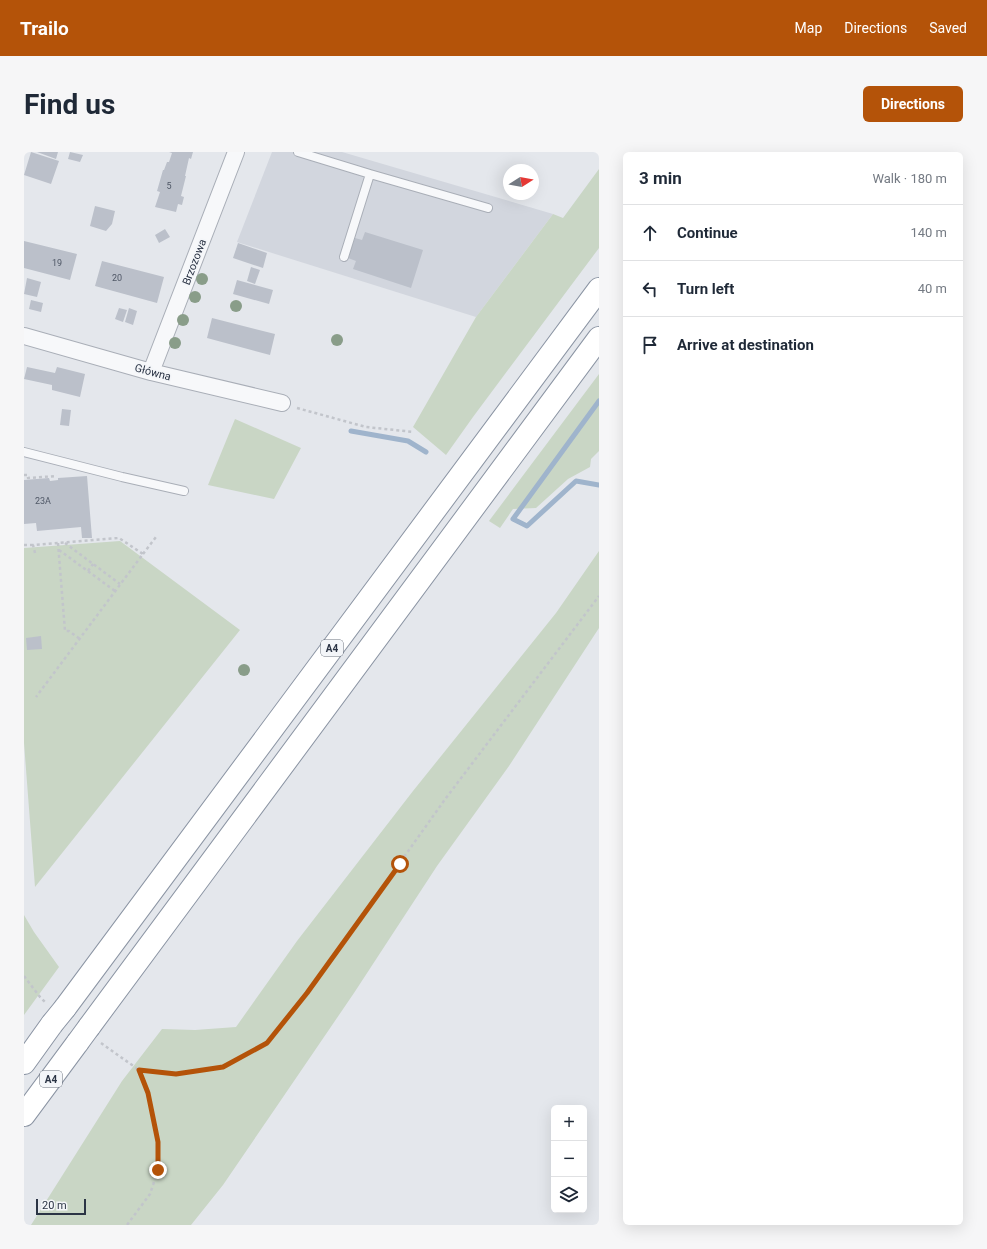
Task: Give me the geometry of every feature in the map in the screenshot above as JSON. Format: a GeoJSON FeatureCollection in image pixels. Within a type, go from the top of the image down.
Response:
{"type":"FeatureCollection","features":[{"type":"Feature","properties":{"kind":"highway","name":"A4"},"geometry":{"type":"LineString","coordinates":[[24,1063],[54,1011],[599,289]]}},
{"type":"Feature","properties":{"kind":"highway","name":"A4"},"geometry":{"type":"LineString","coordinates":[[24,1115],[87,1036],[599,338]]}},
{"type":"Feature","properties":{"kind":"street","name":"Brzozowa"},"geometry":{"type":"LineString","coordinates":[[151,372],[236,152]]}},
{"type":"Feature","properties":{"kind":"street","name":"Główna"},"geometry":{"type":"LineString","coordinates":[[24,336],[151,372],[282,404]]}},
{"type":"Feature","properties":{"kind":"lane"},"geometry":{"type":"LineString","coordinates":[[298,152],[488,208]]}},
{"type":"Feature","properties":{"kind":"lane"},"geometry":{"type":"LineString","coordinates":[[344,257],[370,174]]}},
{"type":"Feature","properties":{"kind":"lane"},"geometry":{"type":"LineString","coordinates":[[24,452],[184,491]]}},
{"type":"Feature","properties":{"kind":"path"},"geometry":{"type":"LineString","coordinates":[[282,404],[366,427],[414,432]]}},
{"type":"Feature","properties":{"kind":"path"},"geometry":{"type":"LineString","coordinates":[[24,475],[28,475],[28,478],[57,476]]}},
{"type":"Feature","properties":{"kind":"path"},"geometry":{"type":"LineString","coordinates":[[36,697],[156,537]]}},
{"type":"Feature","properties":{"kind":"path"},"geometry":{"type":"LineString","coordinates":[[24,545],[119,538],[143,554]]}},
{"type":"Feature","properties":{"kind":"path"},"geometry":{"type":"LineString","coordinates":[[64,542],[120,584]]}},
{"type":"Feature","properties":{"kind":"path"},"geometry":{"type":"LineString","coordinates":[[58,543],[64,631],[69,631],[80,639]]}},
{"type":"Feature","properties":{"kind":"path"},"geometry":{"type":"LineString","coordinates":[[33,545],[35,553]]}},
{"type":"Feature","properties":{"kind":"path"},"geometry":{"type":"LineString","coordinates":[[58,550],[115,591]]}},
{"type":"Feature","properties":{"kind":"path"},"geometry":{"type":"LineString","coordinates":[[88,571],[93,564]]}},
{"type":"Feature","properties":{"kind":"path"},"geometry":{"type":"LineString","coordinates":[[87,1036],[139,1070],[176,1074],[223,1067],[267,1043],[307,993],[446,798],[599,596]]}},
{"type":"Feature","properties":{"kind":"path"},"geometry":{"type":"LineString","coordinates":[[24,976],[40,997],[54,1011]]}},
{"type":"Feature","properties":{"kind":"path"},"geometry":{"type":"LineString","coordinates":[[127,1225],[150,1194],[158,1170],[158,1142],[148,1093],[139,1070]]}},
{"type":"Feature","properties":{"kind":"shaded area"},"geometry":{"type":"Polygon","coordinates":[[[272,152],[342,152],[553,214],[476,317],[237,242],[272,152]]]}},
{"type":"Feature","properties":{"kind":"green space"},"geometry":{"type":"Polygon","coordinates":[[[599,169],[599,248],[446,455],[413,427],[476,317],[553,214],[563,218],[599,169]]]}},
{"type":"Feature","properties":{"kind":"green space"},"geometry":{"type":"Polygon","coordinates":[[[599,374],[599,451],[591,459],[590,467],[568,479],[536,508],[513,509],[500,528],[489,521],[599,374]]]}},
{"type":"Feature","properties":{"kind":"green space"},"geometry":{"type":"Polygon","coordinates":[[[235,419],[301,448],[274,499],[208,485],[235,419]]]}},
{"type":"Feature","properties":{"kind":"green space"},"geometry":{"type":"Polygon","coordinates":[[[120,541],[240,630],[35,887],[24,743],[24,548],[120,541]]]}},
{"type":"Feature","properties":{"kind":"green space"},"geometry":{"type":"Polygon","coordinates":[[[599,551],[599,628],[509,766],[437,866],[354,993],[223,1185],[191,1225],[31,1225],[122,1081],[162,1029],[195,1030],[236,1027],[297,941],[413,791],[556,613],[599,551]]]}},
{"type":"Feature","properties":{"kind":"green space"},"geometry":{"type":"Polygon","coordinates":[[[24,915],[59,967],[24,1015],[24,915]]]}},
{"type":"Feature","properties":{"kind":"building"},"geometry":{"type":"Polygon","coordinates":[[[31,152],[59,161],[51,184],[24,175],[31,152]]]}},
{"type":"Feature","properties":{"kind":"building"},"geometry":{"type":"Polygon","coordinates":[[[37,152],[58,152],[56,159],[37,152]]]}},
{"type":"Feature","properties":{"kind":"building"},"geometry":{"type":"Polygon","coordinates":[[[70,152],[83,155],[80,162],[68,159],[70,152]]]}},
{"type":"Feature","properties":{"kind":"building"},"geometry":{"type":"Polygon","coordinates":[[[169,152],[193,152],[191,159],[189,158],[185,176],[181,196],[184,197],[182,205],[178,204],[176,212],[155,207],[160,192],[157,191],[163,170],[167,162],[169,162],[172,153],[169,152]]]}},
{"type":"Feature","properties":{"kind":"building"},"geometry":{"type":"Polygon","coordinates":[[[95,206],[115,211],[112,224],[106,231],[90,226],[95,206]]]}},
{"type":"Feature","properties":{"kind":"building"},"geometry":{"type":"Polygon","coordinates":[[[165,229],[170,237],[159,243],[155,235],[165,229]]]}},
{"type":"Feature","properties":{"kind":"building"},"geometry":{"type":"Polygon","coordinates":[[[365,232],[423,250],[411,288],[353,269],[356,261],[348,258],[355,238],[362,240],[365,232]]]}},
{"type":"Feature","properties":{"kind":"building"},"geometry":{"type":"Polygon","coordinates":[[[24,241],[77,254],[70,280],[24,268],[24,241]]]}},
{"type":"Feature","properties":{"kind":"building"},"geometry":{"type":"Polygon","coordinates":[[[238,243],[267,253],[263,268],[233,258],[238,243]]]}},
{"type":"Feature","properties":{"kind":"building"},"geometry":{"type":"Polygon","coordinates":[[[102,261],[164,277],[157,303],[95,286],[102,261]]]}},
{"type":"Feature","properties":{"kind":"building"},"geometry":{"type":"Polygon","coordinates":[[[251,267],[260,270],[255,284],[247,281],[251,267]]]}},
{"type":"Feature","properties":{"kind":"building"},"geometry":{"type":"Polygon","coordinates":[[[27,278],[41,282],[37,297],[24,294],[27,278]]]}},
{"type":"Feature","properties":{"kind":"building"},"geometry":{"type":"Polygon","coordinates":[[[237,280],[273,290],[269,304],[233,294],[237,280]]]}},
{"type":"Feature","properties":{"kind":"building"},"geometry":{"type":"Polygon","coordinates":[[[31,300],[43,303],[41,312],[29,309],[31,300]]]}},
{"type":"Feature","properties":{"kind":"building"},"geometry":{"type":"Polygon","coordinates":[[[119,308],[127,310],[123,322],[115,319],[119,308]]]}},
{"type":"Feature","properties":{"kind":"building"},"geometry":{"type":"Polygon","coordinates":[[[129,308],[137,311],[133,325],[125,322],[129,308]]]}},
{"type":"Feature","properties":{"kind":"building"},"geometry":{"type":"Polygon","coordinates":[[[212,318],[275,334],[270,355],[207,338],[212,318]]]}},
{"type":"Feature","properties":{"kind":"building"},"geometry":{"type":"Polygon","coordinates":[[[27,367],[55,373],[57,367],[85,374],[80,397],[52,390],[52,385],[24,379],[27,367]]]}},
{"type":"Feature","properties":{"kind":"building"},"geometry":{"type":"Polygon","coordinates":[[[62,409],[71,410],[69,426],[60,425],[62,409]]]}},
{"type":"Feature","properties":{"kind":"building"},"geometry":{"type":"Polygon","coordinates":[[[87,476],[92,538],[82,538],[81,527],[37,531],[36,523],[24,524],[24,480],[49,478],[50,481],[58,480],[58,478],[87,476]]]}},
{"type":"Feature","properties":{"kind":"building"},"geometry":{"type":"Polygon","coordinates":[[[41,636],[42,649],[27,650],[26,638],[41,636]]]}},
{"type":"Feature","properties":{"kind":"waterway"},"geometry":{"type":"LineString","coordinates":[[599,401],[513,519],[527,526],[576,481],[599,485]]}},
{"type":"Feature","properties":{"kind":"waterway"},"geometry":{"type":"LineString","coordinates":[[351,431],[408,441],[426,452]]}},
{"type":"Feature","properties":{"kind":"route"},"geometry":{"type":"LineString","coordinates":[[158,1170],[158,1142],[148,1093],[139,1070],[176,1074],[223,1067],[267,1043],[307,993],[400,864]]}}]}
